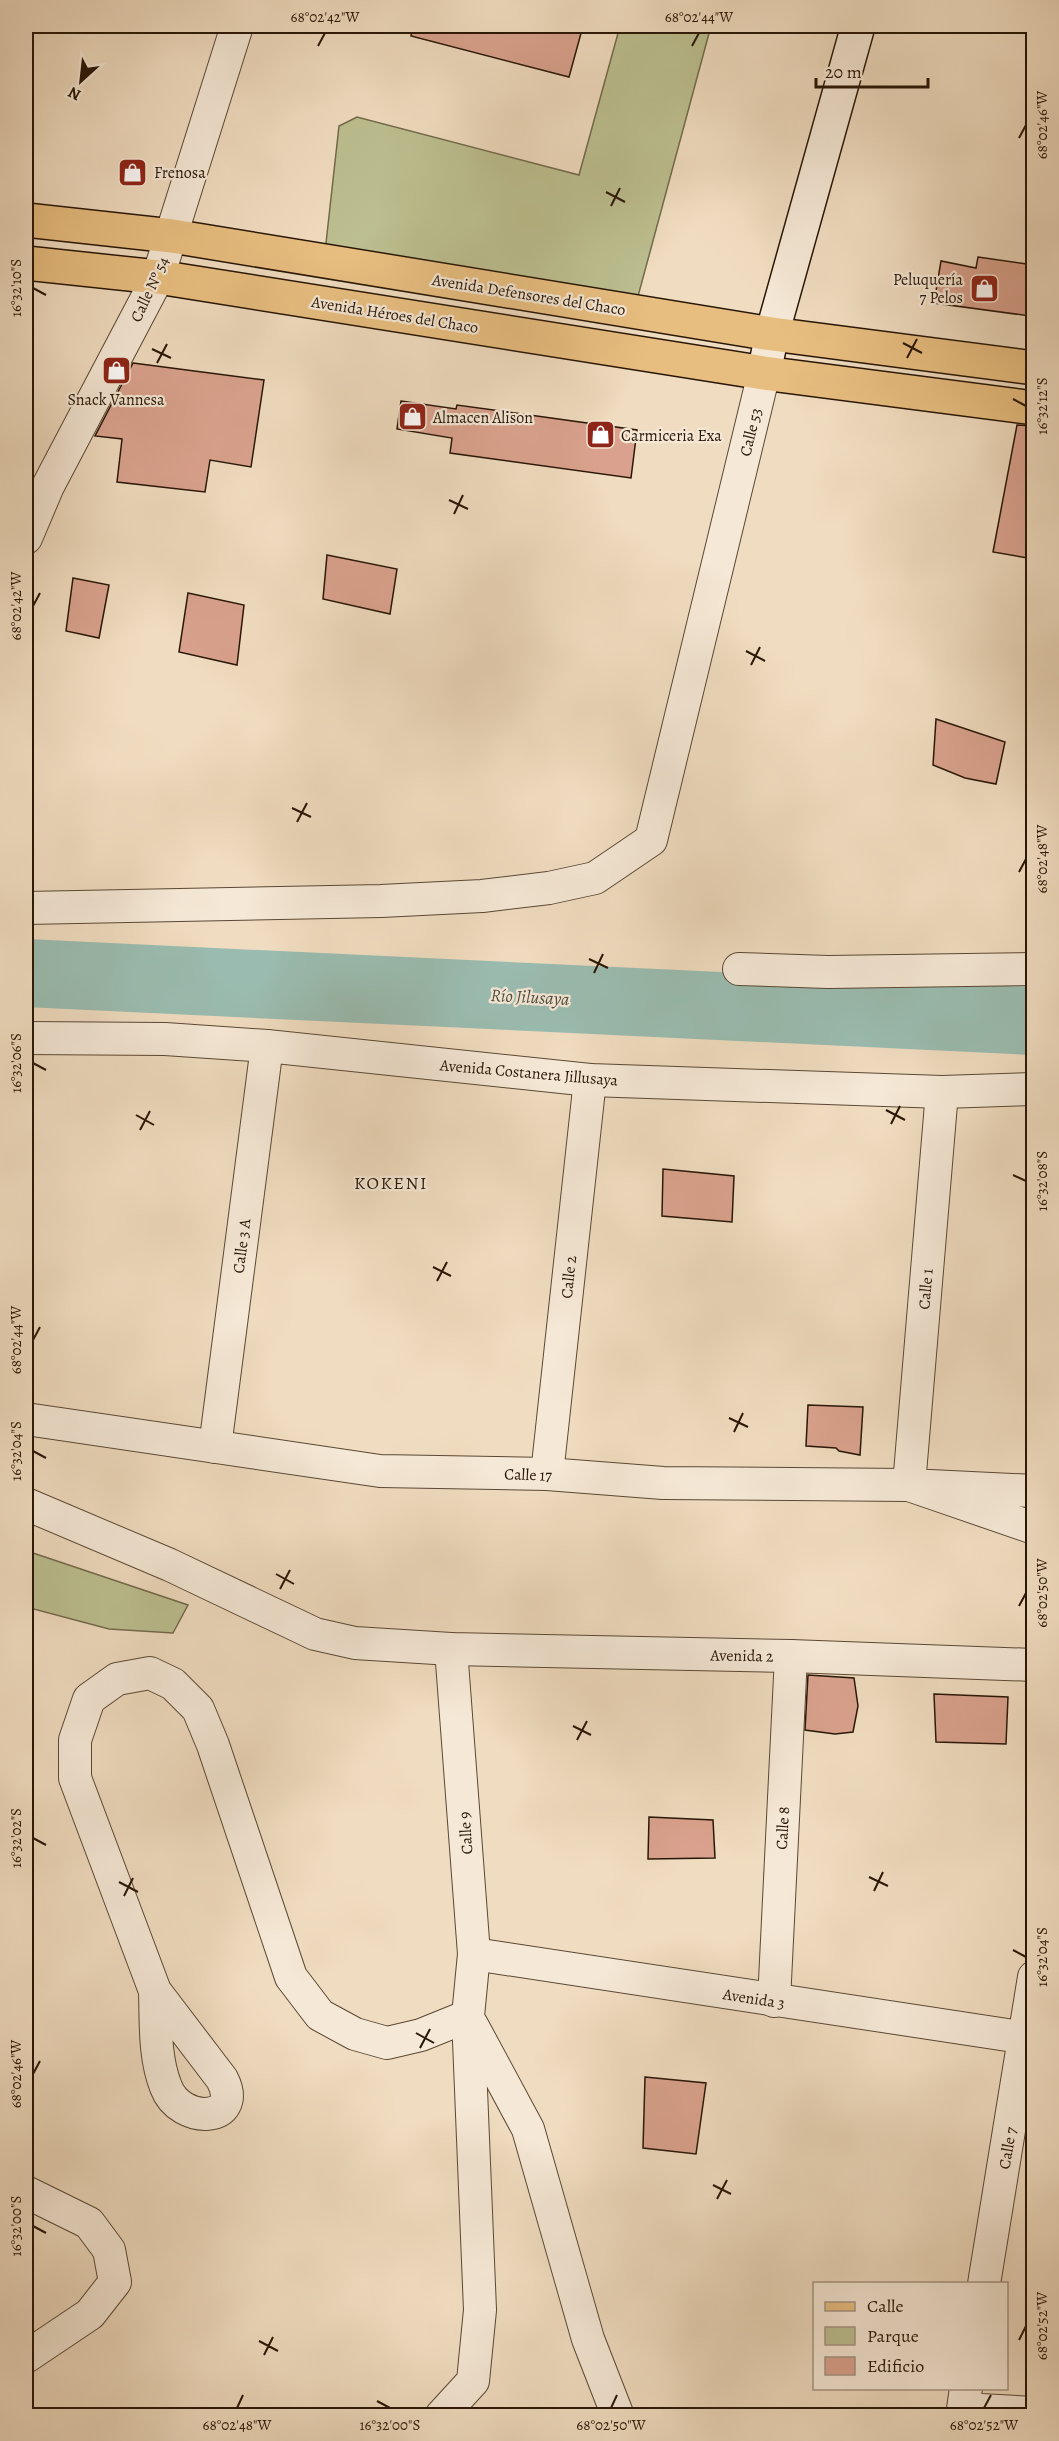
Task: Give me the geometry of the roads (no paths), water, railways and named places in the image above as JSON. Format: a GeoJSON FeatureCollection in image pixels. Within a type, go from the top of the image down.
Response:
{"type":"FeatureCollection","features":[{"type":"Feature","properties":{"kind":"main road","name":"Avenida Defensores del Chaco"},"geometry":{"type":"LineString","coordinates":[[26,220],[172,236],[772,334],[1034,368]]}},
{"type":"Feature","properties":{"kind":"main road","name":"Avenida Héroes del Chaco"},"geometry":{"type":"LineString","coordinates":[[26,263],[158,277],[764,373]]}},
{"type":"Feature","properties":{"kind":"main road"},"geometry":{"type":"LineString","coordinates":[[419,318],[426,278]]}},
{"type":"Feature","properties":{"kind":"main road"},"geometry":{"type":"LineString","coordinates":[[764,373],[1034,408]]}},
{"type":"Feature","properties":{"kind":"street","name":"Calle Nº 54"},"geometry":{"type":"LineString","coordinates":[[26,538],[48,486],[158,277],[172,236],[179,204],[237,26]]}},
{"type":"Feature","properties":{"kind":"street","name":"Calle 53"},"geometry":{"type":"LineString","coordinates":[[26,908],[381,901],[482,896],[549,888],[595,878],[651,840],[772,334],[858,26]]}},
{"type":"Feature","properties":{"kind":"street"},"geometry":{"type":"LineString","coordinates":[[739,969],[893,972],[1034,969]]}},
{"type":"Feature","properties":{"kind":"street","name":"Avenida Costanera Jillusaya"},"geometry":{"type":"LineString","coordinates":[[26,1038],[165,1039],[267,1046],[590,1080],[942,1092],[1034,1089]]}},
{"type":"Feature","properties":{"kind":"street","name":"Calle 3 A"},"geometry":{"type":"LineString","coordinates":[[215,1447],[267,1046]]}},
{"type":"Feature","properties":{"kind":"street","name":"Calle 2"},"geometry":{"type":"LineString","coordinates":[[546,1474],[590,1080]]}},
{"type":"Feature","properties":{"kind":"street","name":"Calle 1"},"geometry":{"type":"LineString","coordinates":[[909,1485],[942,1092]]}},
{"type":"Feature","properties":{"kind":"street","name":"Calle 17"},"geometry":{"type":"LineString","coordinates":[[26,1419],[380,1471],[546,1474],[663,1483],[909,1485],[1034,1491]]}},
{"type":"Feature","properties":{"kind":"street"},"geometry":{"type":"LineString","coordinates":[[909,1485],[1034,1528]]}},
{"type":"Feature","properties":{"kind":"street","name":"Avenida 2"},"geometry":{"type":"LineString","coordinates":[[26,1504],[170,1565],[315,1634],[354,1644],[451,1649],[791,1656],[1034,1665]]}},
{"type":"Feature","properties":{"kind":"street","name":"Calle 9"},"geometry":{"type":"LineString","coordinates":[[441,2415],[473,2381],[480,2310],[468,2016],[474,1954],[451,1649]]}},
{"type":"Feature","properties":{"kind":"street","name":"Calle 8"},"geometry":{"type":"LineString","coordinates":[[774,2001],[791,1656]]}},
{"type":"Feature","properties":{"kind":"street"},"geometry":{"type":"LineString","coordinates":[[155,1991],[75,1778],[75,1740],[89,1700],[117,1679],[150,1673],[173,1684],[198,1709],[213,1745],[291,1977],[320,2015],[355,2034],[387,2043],[421,2035],[468,2016],[528,2129],[588,2339],[618,2415]]}},
{"type":"Feature","properties":{"kind":"street","name":"Avenida 3"},"geometry":{"type":"LineString","coordinates":[[474,1954],[1029,2038]]}},
{"type":"Feature","properties":{"kind":"street","name":"Calle 7"},"geometry":{"type":"LineString","coordinates":[[984,2282],[1029,2038],[1034,1977]]}},
{"type":"Feature","properties":{"kind":"street"},"geometry":{"type":"LineString","coordinates":[[26,2192],[89,2223],[110,2250],[115,2282],[90,2314],[26,2357]]}},
{"type":"Feature","properties":{"kind":"street"},"geometry":{"type":"LineString","coordinates":[[964,2399],[1034,2413]]}},
{"type":"Feature","properties":{"kind":"waterway","name":"Río Jilusaya"},"geometry":{"type":"LineString","coordinates":[[26,973],[1034,1021]]}},
{"type":"Feature","properties":{"kind":"place","name":"Frenosa"},"geometry":{"type":"Point","coordinates":[133,172]}},
{"type":"Feature","properties":{"kind":"place","name":"Peluquería 7 Pelos"},"geometry":{"type":"Point","coordinates":[984,288]}},
{"type":"Feature","properties":{"kind":"place","name":"Snack Vannesa"},"geometry":{"type":"Point","coordinates":[116,371]}},
{"type":"Feature","properties":{"kind":"place","name":"Almacen Alison"},"geometry":{"type":"Point","coordinates":[412,417]}},
{"type":"Feature","properties":{"kind":"place","name":"Carmiceria Exa"},"geometry":{"type":"Point","coordinates":[600,435]}},
{"type":"Feature","properties":{"kind":"district","name":"KOKENI"},"geometry":{"type":"Point","coordinates":[391,1183]}}]}
